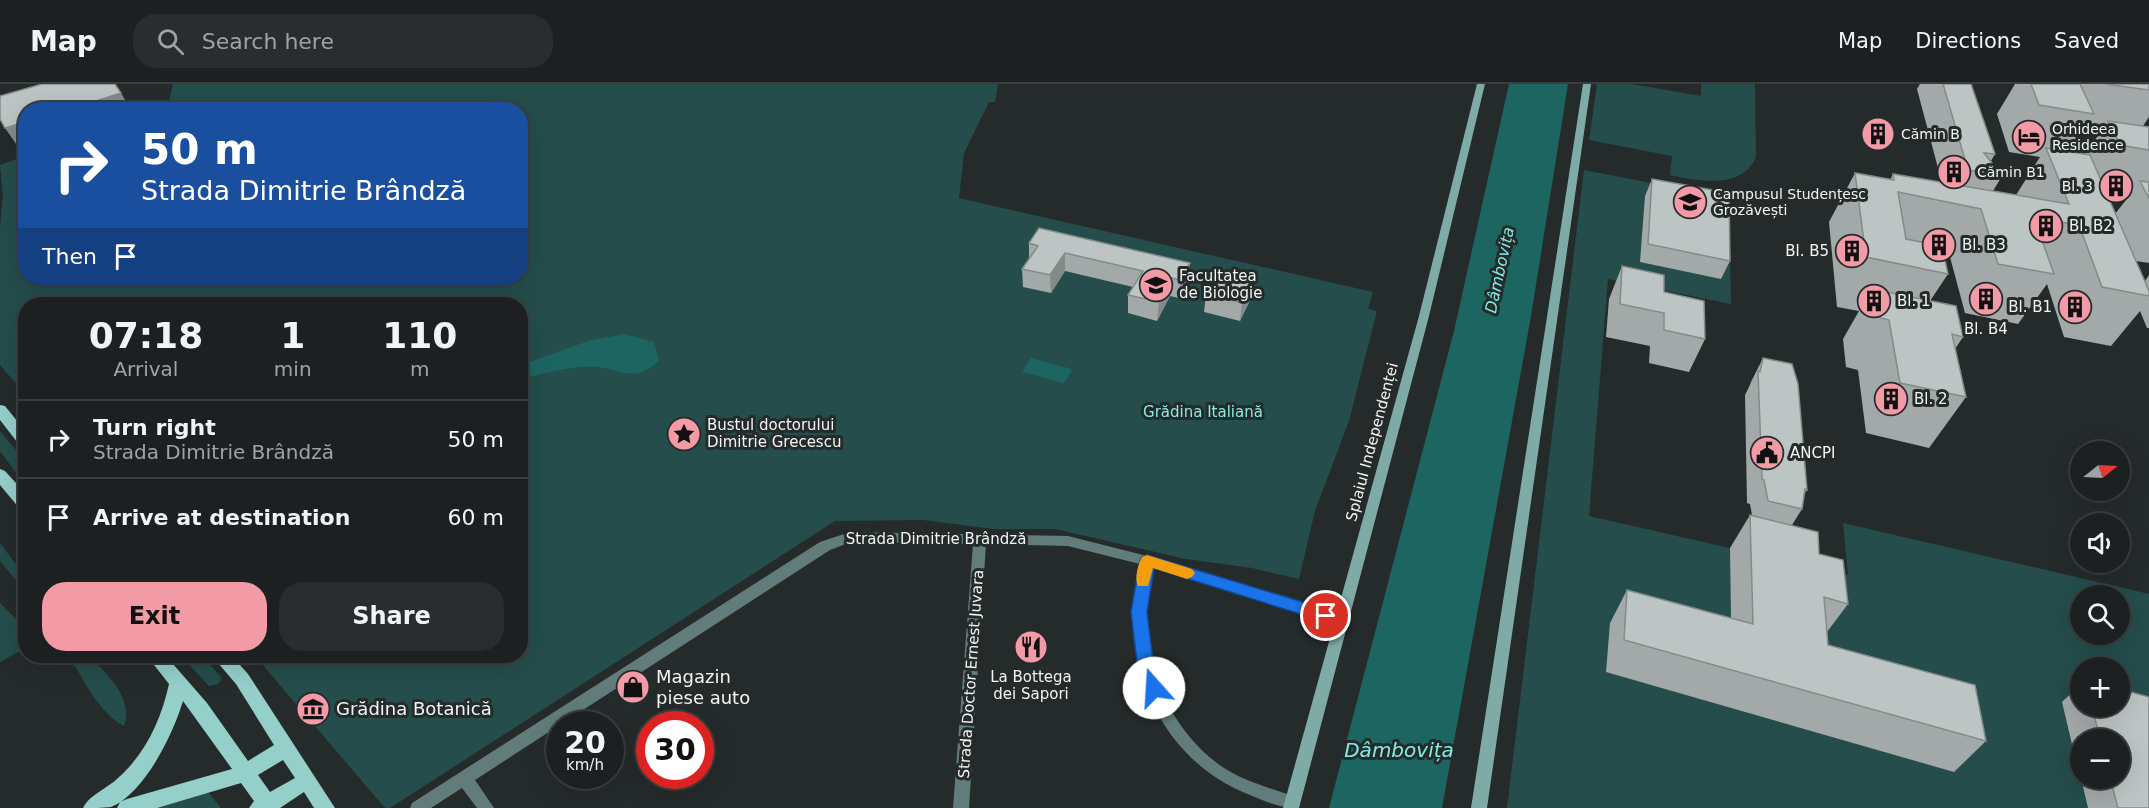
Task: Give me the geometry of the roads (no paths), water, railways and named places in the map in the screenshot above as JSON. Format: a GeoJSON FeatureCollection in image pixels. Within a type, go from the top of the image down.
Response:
{"type":"FeatureCollection","features":[{"type":"Feature","properties":{"kind":"main road","name":"Splaiul Independenței"},"geometry":{"type":"LineString","coordinates":[[1291,806],[1424,316],[1481,84]]}},
{"type":"Feature","properties":{"kind":"main road"},"geometry":{"type":"LineString","coordinates":[[1479,808],[1587,84]]}},
{"type":"Feature","properties":{"kind":"main road"},"geometry":{"type":"LineString","coordinates":[[0,410],[18,432]]}},
{"type":"Feature","properties":{"kind":"main road"},"geometry":{"type":"LineString","coordinates":[[0,475],[18,496]]}},
{"type":"Feature","properties":{"kind":"main road"},"geometry":{"type":"LineString","coordinates":[[162,663],[179,681],[246,773],[265,807],[308,780]]}},
{"type":"Feature","properties":{"kind":"main road"},"geometry":{"type":"LineString","coordinates":[[227,663],[242,679],[325,808]]}},
{"type":"Feature","properties":{"kind":"main road"},"geometry":{"type":"LineString","coordinates":[[93,808],[126,785],[147,761],[163,737],[170,720],[179,681]]}},
{"type":"Feature","properties":{"kind":"main road"},"geometry":{"type":"LineString","coordinates":[[127,808],[246,773],[287,747]]}},
{"type":"Feature","properties":{"kind":"street","name":"Strada Dimitrie Brândză"},"geometry":{"type":"LineString","coordinates":[[418,808],[838,539],[862,536],[1068,541],[1147,561],[1341,620]]}},
{"type":"Feature","properties":{"kind":"street","name":"Strada Doctor Ernest Juvara"},"geometry":{"type":"LineString","coordinates":[[962,808],[980,539]]}},
{"type":"Feature","properties":{"kind":"street"},"geometry":{"type":"LineString","coordinates":[[1147,561],[1139,612],[1143,653],[1154,688],[1180,735],[1197,756],[1216,771],[1291,806]]}},
{"type":"Feature","properties":{"kind":"street"},"geometry":{"type":"LineString","coordinates":[[465,779],[486,808]]}},
{"type":"Feature","properties":{"kind":"water","name":"Dâmbovița"},"geometry":{"type":"Polygon","coordinates":[[[1509,84],[1568,84],[1531,316],[1442,808],[1329,808],[1454,331],[1509,84]]]}},
{"type":"Feature","properties":{"kind":"water"},"geometry":{"type":"Polygon","coordinates":[[[624,334],[654,342],[659,360],[650,368],[635,374],[599,367],[579,367],[528,377],[528,362],[588,341],[624,334]]]}},
{"type":"Feature","properties":{"kind":"water"},"geometry":{"type":"Polygon","coordinates":[[[1031,358],[1073,369],[1064,383],[1022,372],[1031,358]]]}},
{"type":"Feature","properties":{"kind":"place","name":"Cămin B"},"geometry":{"type":"Point","coordinates":[1878,134]}},
{"type":"Feature","properties":{"kind":"place","name":"Orhideea Residence"},"geometry":{"type":"Point","coordinates":[2029,137]}},
{"type":"Feature","properties":{"kind":"place","name":"Cămin B1"},"geometry":{"type":"Point","coordinates":[1954,172]}},
{"type":"Feature","properties":{"kind":"place","name":"Bl. 3"},"geometry":{"type":"Point","coordinates":[2116,186]}},
{"type":"Feature","properties":{"kind":"place","name":"Campusul Studențesc Grozăvești"},"geometry":{"type":"Point","coordinates":[1690,202]}},
{"type":"Feature","properties":{"kind":"place","name":"Bl. B2"},"geometry":{"type":"Point","coordinates":[2046,226]}},
{"type":"Feature","properties":{"kind":"place","name":"Bl. B3"},"geometry":{"type":"Point","coordinates":[1939,245]}},
{"type":"Feature","properties":{"kind":"place","name":"Bl. B5"},"geometry":{"type":"Point","coordinates":[1852,251]}},
{"type":"Feature","properties":{"kind":"place","name":"Facultatea de Biologie"},"geometry":{"type":"Point","coordinates":[1156,285]}},
{"type":"Feature","properties":{"kind":"place","name":"Bl. B4"},"geometry":{"type":"Point","coordinates":[1986,299]}},
{"type":"Feature","properties":{"kind":"place","name":"Bl. 1"},"geometry":{"type":"Point","coordinates":[1874,301]}},
{"type":"Feature","properties":{"kind":"place","name":"Bl. B1"},"geometry":{"type":"Point","coordinates":[2075,307]}},
{"type":"Feature","properties":{"kind":"place","name":"Bl. 2"},"geometry":{"type":"Point","coordinates":[1891,399]}},
{"type":"Feature","properties":{"kind":"place","name":"Bustul doctorului Dimitrie Grecescu"},"geometry":{"type":"Point","coordinates":[684,434]}},
{"type":"Feature","properties":{"kind":"place","name":"ANCPI"},"geometry":{"type":"Point","coordinates":[1767,453]}},
{"type":"Feature","properties":{"kind":"place","name":"La Bottega dei Sapori"},"geometry":{"type":"Point","coordinates":[1031,647]}},
{"type":"Feature","properties":{"kind":"place","name":"Magazin piese auto"},"geometry":{"type":"Point","coordinates":[633,687]}},
{"type":"Feature","properties":{"kind":"place","name":"Grădina Botanică"},"geometry":{"type":"Point","coordinates":[313,709]}},
{"type":"Feature","properties":{"kind":"park label","name":"Grădina Italiană"},"geometry":{"type":"Point","coordinates":[1203,412]}}]}
